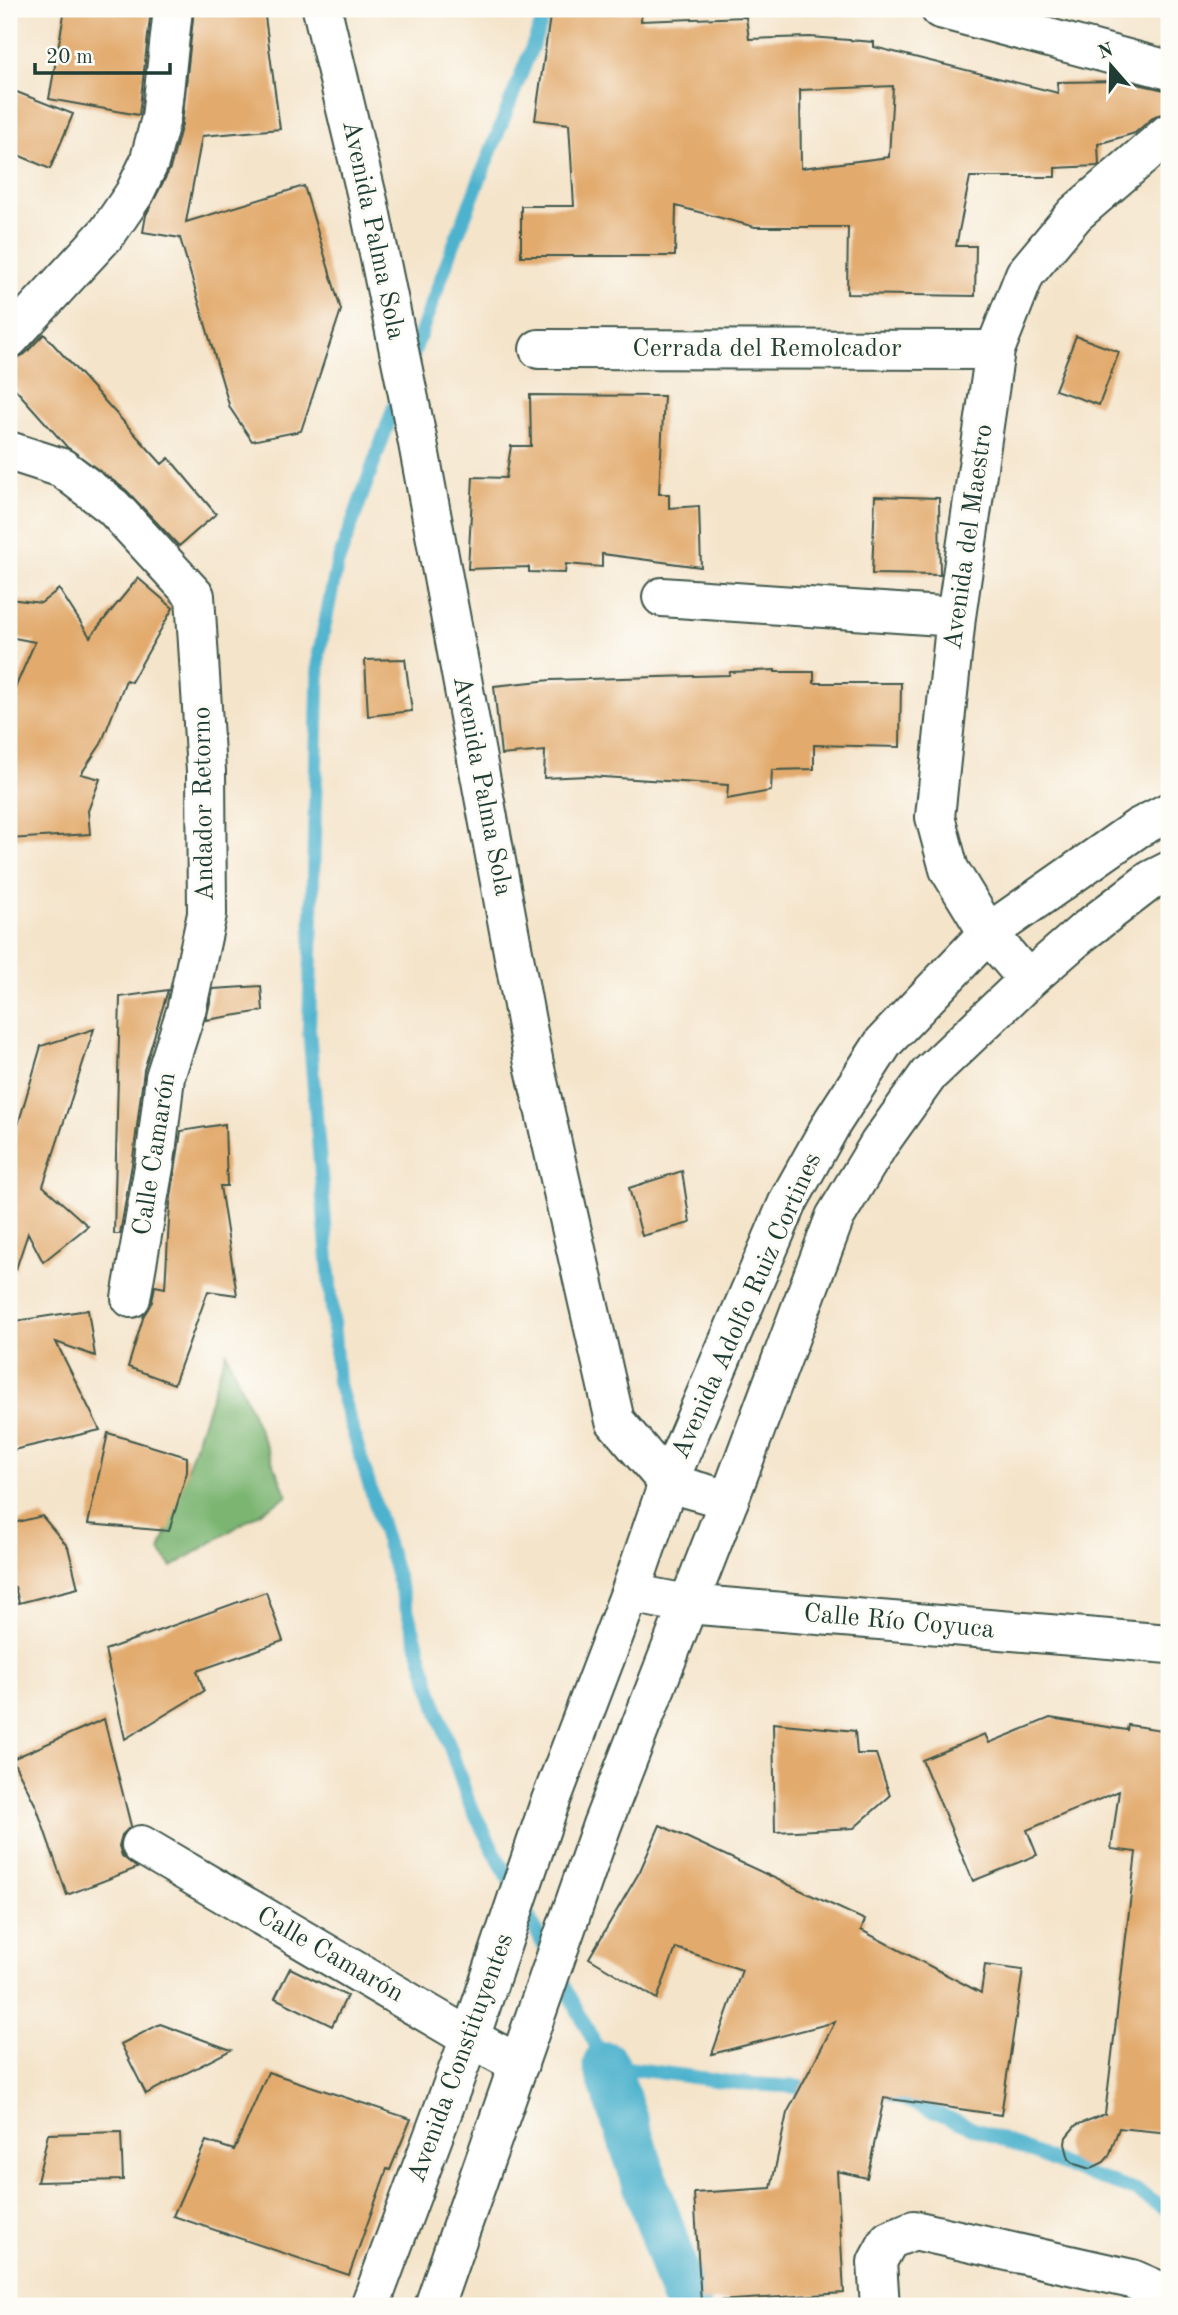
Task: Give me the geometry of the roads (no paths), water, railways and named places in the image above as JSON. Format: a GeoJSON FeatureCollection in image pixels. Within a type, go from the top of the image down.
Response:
{"type":"FeatureCollection","features":[{"type":"Feature","properties":{"kind":"street"},"geometry":{"type":"LineString","coordinates":[[9,339],[108,232],[134,194],[149,163],[161,118],[173,9]]}},
{"type":"Feature","properties":{"kind":"street","name":"Avenida Palma Sola"},"geometry":{"type":"LineString","coordinates":[[322,9],[369,205],[417,438],[534,1064],[615,1421],[668,1483]]}},
{"type":"Feature","properties":{"kind":"street"},"geometry":{"type":"LineString","coordinates":[[940,9],[1169,70]]}},
{"type":"Feature","properties":{"kind":"street","name":"Avenida del Maestro"},"geometry":{"type":"LineString","coordinates":[[1028,980],[988,933],[949,869],[935,817],[956,617],[995,350],[1025,274],[1075,214],[1169,133]]}},
{"type":"Feature","properties":{"kind":"street","name":"Cerrada del Remolcador"},"geometry":{"type":"LineString","coordinates":[[539,349],[995,350]]}},
{"type":"Feature","properties":{"kind":"street","name":"Andador Retorno"},"geometry":{"type":"LineString","coordinates":[[9,451],[62,468],[113,507],[195,596],[206,771],[207,914],[186,1011]]}},
{"type":"Feature","properties":{"kind":"street"},"geometry":{"type":"LineString","coordinates":[[662,597],[956,617]]}},
{"type":"Feature","properties":{"kind":"street","name":"Avenida Adolfo Ruiz Cortines"},"geometry":{"type":"LineString","coordinates":[[548,1808],[630,1593],[668,1483],[789,1200],[833,1121],[884,1042],[988,933],[1138,828],[1169,812]]}},
{"type":"Feature","properties":{"kind":"street","name":"Avenida Adolfo Ruiz Cortines"},"geometry":{"type":"LineString","coordinates":[[519,2064],[602,1825],[729,1500],[835,1217],[880,1144],[929,1074],[1082,933],[1151,880],[1169,871]]}},
{"type":"Feature","properties":{"kind":"street","name":"Calle Camarón"},"geometry":{"type":"LineString","coordinates":[[131,1298],[155,1161],[165,1077],[186,1011]]}},
{"type":"Feature","properties":{"kind":"street"},"geometry":{"type":"LineString","coordinates":[[668,1483],[729,1500]]}},
{"type":"Feature","properties":{"kind":"street","name":"Calle Río Coyuca"},"geometry":{"type":"LineString","coordinates":[[630,1593],[687,1604],[1169,1644]]}},
{"type":"Feature","properties":{"kind":"street","name":"Avenida Constituyentes"},"geometry":{"type":"LineString","coordinates":[[370,2306],[470,2038],[548,1808]]}},
{"type":"Feature","properties":{"kind":"street","name":"Calle Camarón"},"geometry":{"type":"LineString","coordinates":[[141,1844],[470,2038],[519,2064]]}},
{"type":"Feature","properties":{"kind":"street"},"geometry":{"type":"LineString","coordinates":[[434,2306],[519,2064]]}},
{"type":"Feature","properties":{"kind":"street"},"geometry":{"type":"LineString","coordinates":[[880,2306],[877,2262],[889,2240],[914,2230],[1132,2279],[1169,2295]]}},
{"type":"Feature","properties":{"kind":"waterway"},"geometry":{"type":"LineString","coordinates":[[411,360],[547,9]]}},
{"type":"Feature","properties":{"kind":"waterway"},"geometry":{"type":"LineString","coordinates":[[398,396],[337,565],[319,653],[309,1029],[338,1382],[439,1715],[469,1803],[513,1888]]}},
{"type":"Feature","properties":{"kind":"waterway"},"geometry":{"type":"LineString","coordinates":[[523,1906],[606,2065],[736,2083],[818,2088]]}},
{"type":"Feature","properties":{"kind":"waterway"},"geometry":{"type":"LineString","coordinates":[[606,2065],[687,2306]]}},
{"type":"Feature","properties":{"kind":"waterway"},"geometry":{"type":"LineString","coordinates":[[890,2094],[1084,2173],[1136,2191],[1169,2211]]}}]}
